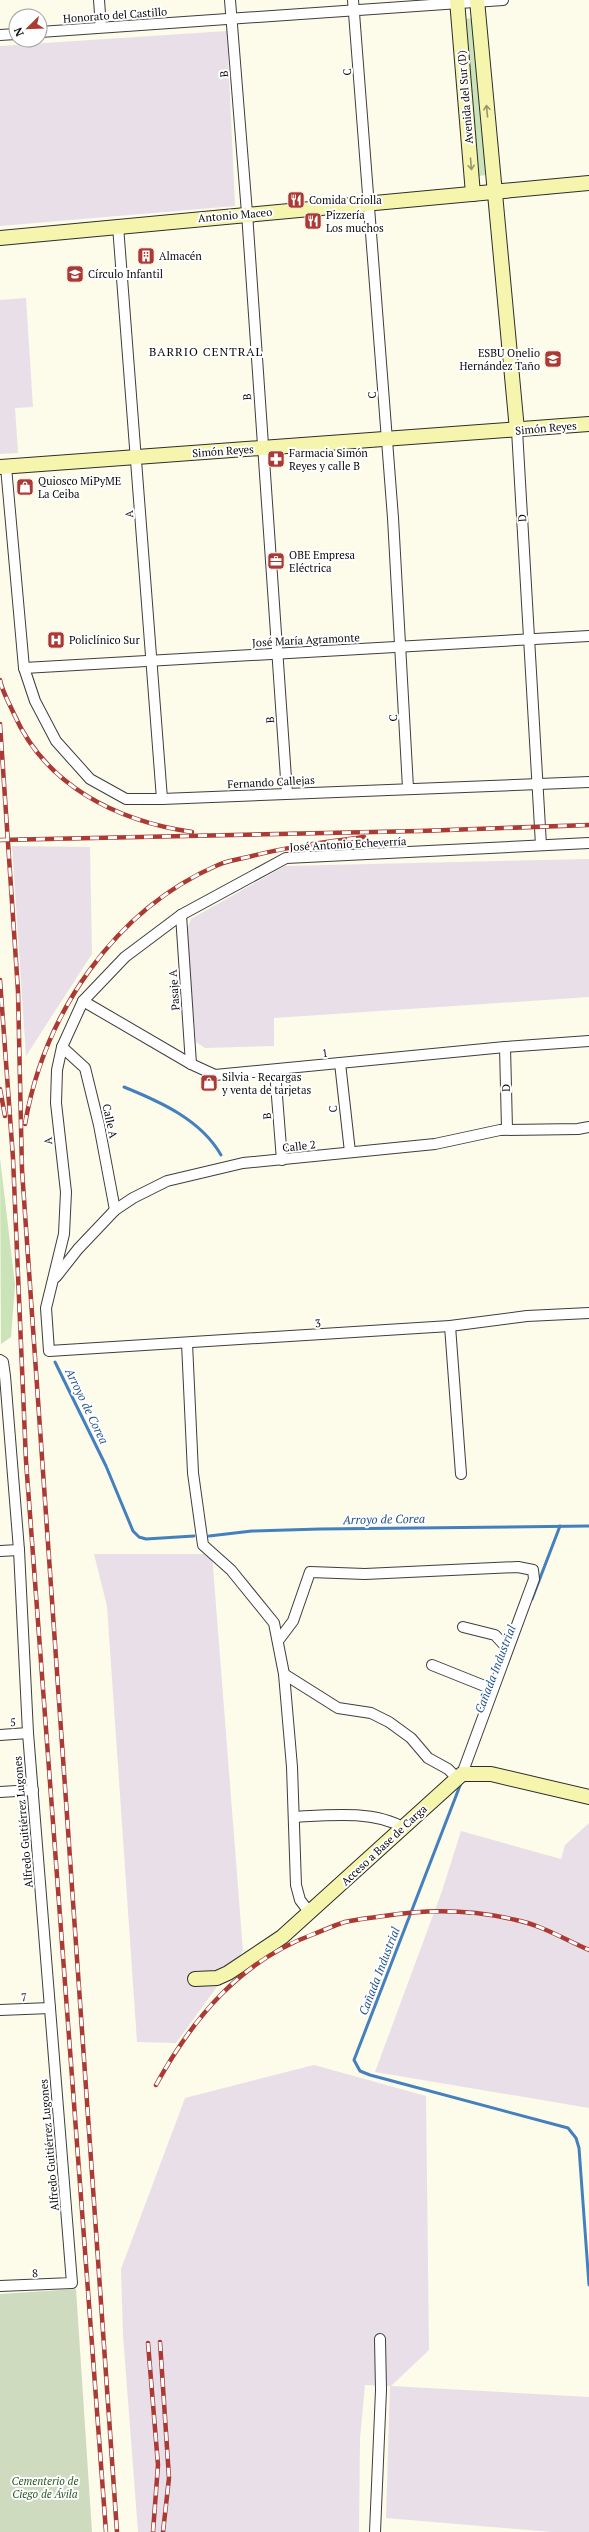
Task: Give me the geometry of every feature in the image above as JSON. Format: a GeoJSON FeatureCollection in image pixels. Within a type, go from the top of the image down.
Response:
{"type":"FeatureCollection","features":[{"type":"Feature","properties":{"kind":"street"},"geometry":{"type":"LineString","coordinates":[[99,0],[101,28]]}},
{"type":"Feature","properties":{"kind":"street","name":"B"},"geometry":{"type":"LineString","coordinates":[[230,0],[247,214],[287,792]]}},
{"type":"Feature","properties":{"kind":"street","name":"Honorato del Castillo"},"geometry":{"type":"LineString","coordinates":[[48,31],[231,18],[354,5],[503,0]]}},
{"type":"Feature","properties":{"kind":"street","name":"Avenida del Sur (D)"},"geometry":{"type":"LineString","coordinates":[[477,1],[495,192]]}},
{"type":"Feature","properties":{"kind":"street","name":"Avenida del Sur (D)"},"geometry":{"type":"LineString","coordinates":[[457,2],[473,194]]}},
{"type":"Feature","properties":{"kind":"street","name":"C"},"geometry":{"type":"LineString","coordinates":[[354,5],[388,440],[402,648],[408,788]]}},
{"type":"Feature","properties":{"kind":"street","name":"Antonio Maceo"},"geometry":{"type":"LineString","coordinates":[[0,238],[589,183]]}},
{"type":"Feature","properties":{"kind":"street","name":"D"},"geometry":{"type":"LineString","coordinates":[[495,192],[517,430],[536,784],[541,845]]}},
{"type":"Feature","properties":{"kind":"street","name":"A"},"geometry":{"type":"LineString","coordinates":[[118,226],[137,457],[162,800]]}},
{"type":"Feature","properties":{"kind":"street","name":"Simón Reyes"},"geometry":{"type":"LineString","coordinates":[[3,467],[388,440],[589,424]]}},
{"type":"Feature","properties":{"kind":"street","name":"Fernando Callejas"},"geometry":{"type":"LineString","coordinates":[[3,467],[24,668],[35,701],[56,741],[90,779],[126,799],[162,800],[287,792],[589,782]]}},
{"type":"Feature","properties":{"kind":"street","name":"José María Agramonte"},"geometry":{"type":"LineString","coordinates":[[24,668],[402,648],[589,636]]}},
{"type":"Feature","properties":{"kind":"street","name":"José Antonio Echeverría"},"geometry":{"type":"LineString","coordinates":[[83,1001],[125,957],[181,915],[286,858],[589,843]]}},
{"type":"Feature","properties":{"kind":"street","name":"Pasaje A"},"geometry":{"type":"LineString","coordinates":[[181,915],[191,1064]]}},
{"type":"Feature","properties":{"kind":"street","name":"A"},"geometry":{"type":"LineString","coordinates":[[48,1351],[46,1308],[64,1234],[66,1192],[56,1103],[57,1070],[62,1047],[83,1001]]}},
{"type":"Feature","properties":{"kind":"street","name":"1"},"geometry":{"type":"LineString","coordinates":[[83,1001],[191,1064],[215,1075],[275,1071],[340,1063],[505,1047],[589,1041]]}},
{"type":"Feature","properties":{"kind":"street","name":"Calle A"},"geometry":{"type":"LineString","coordinates":[[62,1047],[85,1068],[99,1125],[115,1210]]}},
{"type":"Feature","properties":{"kind":"street","name":"D"},"geometry":{"type":"LineString","coordinates":[[505,1047],[507,1129]]}},
{"type":"Feature","properties":{"kind":"street","name":"C"},"geometry":{"type":"LineString","coordinates":[[340,1063],[350,1152]]}},
{"type":"Feature","properties":{"kind":"street","name":"B"},"geometry":{"type":"LineString","coordinates":[[275,1071],[282,1160]]}},
{"type":"Feature","properties":{"kind":"street","name":"Calle 2"},"geometry":{"type":"LineString","coordinates":[[53,1282],[78,1249],[115,1210],[133,1198],[167,1181],[243,1163],[435,1144],[507,1129],[578,1129],[589,1127]]}},
{"type":"Feature","properties":{"kind":"street","name":"3"},"geometry":{"type":"LineString","coordinates":[[48,1351],[450,1326],[527,1316],[589,1314]]}},
{"type":"Feature","properties":{"kind":"street"},"geometry":{"type":"LineString","coordinates":[[450,1326],[461,1474]]}},
{"type":"Feature","properties":{"kind":"street"},"geometry":{"type":"LineString","coordinates":[[187,1343],[194,1473],[203,1545],[231,1570],[274,1623],[284,1674],[294,1817],[296,1885],[300,1900],[310,1913]]}},
{"type":"Feature","properties":{"kind":"street","name":"Alfredo Guitiérrez Lugones"},"geometry":{"type":"LineString","coordinates":[[0,1360],[3,1362],[5,1376],[19,1550],[28,1733],[72,2283]]}},
{"type":"Feature","properties":{"kind":"street"},"geometry":{"type":"LineString","coordinates":[[0,1551],[19,1550]]}},
{"type":"Feature","properties":{"kind":"street"},"geometry":{"type":"LineString","coordinates":[[278,1641],[293,1621],[310,1572],[365,1574],[518,1567],[533,1570],[534,1578],[459,1776]]}},
{"type":"Feature","properties":{"kind":"street"},"geometry":{"type":"LineString","coordinates":[[463,1627],[495,1635],[507,1648]]}},
{"type":"Feature","properties":{"kind":"street"},"geometry":{"type":"LineString","coordinates":[[432,1665],[492,1689]]}},
{"type":"Feature","properties":{"kind":"street"},"geometry":{"type":"LineString","coordinates":[[284,1674],[338,1708],[371,1713],[389,1722],[411,1738],[428,1758],[459,1776],[491,1774],[589,1797]]}},
{"type":"Feature","properties":{"kind":"street","name":"5"},"geometry":{"type":"LineString","coordinates":[[0,1735],[28,1733]]}},
{"type":"Feature","properties":{"kind":"street","name":"Acceso a Base de Carga"},"geometry":{"type":"LineString","coordinates":[[195,1979],[217,1978],[228,1973],[282,1937],[404,1828],[459,1776]]}},
{"type":"Feature","properties":{"kind":"street"},"geometry":{"type":"LineString","coordinates":[[0,1792],[33,1790]]}},
{"type":"Feature","properties":{"kind":"street"},"geometry":{"type":"LineString","coordinates":[[294,1817],[367,1816],[393,1821],[404,1828]]}},
{"type":"Feature","properties":{"kind":"street","name":"7"},"geometry":{"type":"LineString","coordinates":[[0,2010],[50,2008]]}},
{"type":"Feature","properties":{"kind":"street","name":"8"},"geometry":{"type":"LineString","coordinates":[[0,2286],[72,2283]]}},
{"type":"Feature","properties":{"kind":"street"},"geometry":{"type":"LineString","coordinates":[[375,2532],[381,2390],[380,2338]]}},
{"type":"Feature","properties":{"kind":"shaded area"},"geometry":{"type":"Polygon","coordinates":[[[227,31],[235,206],[0,226],[0,46],[8,45],[8,48],[48,48],[48,43],[227,31]]]}},
{"type":"Feature","properties":{"kind":"shaded area"},"geometry":{"type":"Polygon","coordinates":[[[26,298],[33,407],[15,408],[18,453],[0,454],[0,300],[26,298]]]}},
{"type":"Feature","properties":{"kind":"shaded area"},"geometry":{"type":"Polygon","coordinates":[[[12,846],[90,847],[92,954],[26,1056],[12,846]]]}},
{"type":"Feature","properties":{"kind":"shaded area"},"geometry":{"type":"Polygon","coordinates":[[[589,859],[589,997],[274,1018],[274,1046],[205,1048],[196,1042],[186,932],[191,919],[285,866],[589,859]]]}},
{"type":"Feature","properties":{"kind":"shaded area"},"geometry":{"type":"Polygon","coordinates":[[[94,1554],[212,1554],[243,1951],[176,2043],[137,2042],[107,1606],[94,1554]]]}},
{"type":"Feature","properties":{"kind":"shaded area"},"geometry":{"type":"Polygon","coordinates":[[[589,1823],[589,2108],[375,2072],[442,1891],[461,1831],[561,1859],[565,1845],[589,1823]]]}},
{"type":"Feature","properties":{"kind":"shaded area"},"geometry":{"type":"Polygon","coordinates":[[[314,2065],[426,2096],[429,2350],[391,2386],[589,2397],[589,2532],[552,2532],[386,2518],[390,2386],[365,2385],[360,2439],[359,2532],[138,2532],[123,2335],[121,2269],[185,2098],[314,2065]]]}},
{"type":"Feature","properties":{"kind":"green space"},"geometry":{"type":"Polygon","coordinates":[[[472,18],[486,175],[479,176],[466,19],[472,18]]]}},
{"type":"Feature","properties":{"kind":"green space"},"geometry":{"type":"Polygon","coordinates":[[[0,1158],[15,1285],[11,1337],[1,1344],[0,1158]]]}},
{"type":"Feature","properties":{"kind":"green space","name":"Cementerio de Ciego de Ávila"},"geometry":{"type":"Polygon","coordinates":[[[76,2289],[92,2532],[0,2532],[0,2294],[76,2289]]]}},
{"type":"Feature","properties":{"kind":"waterway"},"geometry":{"type":"LineString","coordinates":[[124,1087],[166,1106],[191,1122],[203,1132],[221,1155]]}},
{"type":"Feature","properties":{"kind":"waterway","name":"Arroyo de Corea"},"geometry":{"type":"LineString","coordinates":[[55,1362],[106,1466],[133,1531],[139,1537],[146,1539],[194,1536]]}},
{"type":"Feature","properties":{"kind":"waterway","name":"Cañada Industrial"},"geometry":{"type":"LineString","coordinates":[[532,1599],[560,1526]]}},
{"type":"Feature","properties":{"kind":"waterway","name":"Arroyo de Corea"},"geometry":{"type":"LineString","coordinates":[[209,1536],[252,1531],[320,1529],[589,1526]]}},
{"type":"Feature","properties":{"kind":"waterway","name":"Cañada Industrial"},"geometry":{"type":"LineString","coordinates":[[461,1783],[354,2060],[360,2071],[370,2075],[568,2128],[576,2138],[579,2148],[589,2285]]}},
{"type":"Feature","properties":{"kind":"railway"},"geometry":{"type":"LineString","coordinates":[[0,680],[14,714],[28,739],[45,761],[65,780],[87,796],[111,809],[164,827],[192,832]]}},
{"type":"Feature","properties":{"kind":"railway"},"geometry":{"type":"LineString","coordinates":[[0,724],[18,991],[22,1170],[117,2532]]}},
{"type":"Feature","properties":{"kind":"railway"},"geometry":{"type":"LineString","coordinates":[[0,840],[420,831],[589,825]]}},
{"type":"Feature","properties":{"kind":"railway"},"geometry":{"type":"LineString","coordinates":[[25,1124],[34,1083],[49,1043],[67,1006],[90,970],[116,938],[147,909],[181,885],[225,862],[262,853],[364,837]]}},
{"type":"Feature","properties":{"kind":"railway"},"geometry":{"type":"LineString","coordinates":[[0,980],[13,1158],[26,1461],[106,2532]]}},
{"type":"Feature","properties":{"kind":"railway"},"geometry":{"type":"LineString","coordinates":[[0,1089],[5,1116]]}},
{"type":"Feature","properties":{"kind":"railway"},"geometry":{"type":"LineString","coordinates":[[156,2085],[170,2060],[203,2015],[221,1994],[241,1976],[287,1945],[345,1922],[417,1912],[467,1912],[516,1920],[535,1925],[589,1950]]}},
{"type":"Feature","properties":{"kind":"railway"},"geometry":{"type":"LineString","coordinates":[[160,2342],[169,2478],[163,2532]]}},
{"type":"Feature","properties":{"kind":"railway"},"geometry":{"type":"LineString","coordinates":[[148,2343],[158,2465],[153,2532]]}},
{"type":"Feature","properties":{"kind":"place","name":"Comida Criolla"},"geometry":{"type":"Point","coordinates":[296,200]}},
{"type":"Feature","properties":{"kind":"place","name":"Pizzería Los muchos"},"geometry":{"type":"Point","coordinates":[313,221]}},
{"type":"Feature","properties":{"kind":"place","name":"Almacén"},"geometry":{"type":"Point","coordinates":[146,256]}},
{"type":"Feature","properties":{"kind":"place","name":"Círculo Infantil"},"geometry":{"type":"Point","coordinates":[75,274]}},
{"type":"Feature","properties":{"kind":"place","name":"ESBU Onelio Hernández Taño"},"geometry":{"type":"Point","coordinates":[553,359]}},
{"type":"Feature","properties":{"kind":"place","name":"Farmacia Simón Reyes y calle B"},"geometry":{"type":"Point","coordinates":[276,459]}},
{"type":"Feature","properties":{"kind":"place","name":"Quiosco MiPyME La Ceiba"},"geometry":{"type":"Point","coordinates":[25,487]}},
{"type":"Feature","properties":{"kind":"place","name":"OBE Empresa Eléctrica"},"geometry":{"type":"Point","coordinates":[276,561]}},
{"type":"Feature","properties":{"kind":"place","name":"Policlínico Sur"},"geometry":{"type":"Point","coordinates":[56,640]}},
{"type":"Feature","properties":{"kind":"place","name":"Silvia - Recargas y venta de tarjetas"},"geometry":{"type":"Point","coordinates":[209,1083]}},
{"type":"Feature","properties":{"kind":"district","name":"BARRIO CENTRAL"},"geometry":{"type":"Point","coordinates":[206,351]}}]}
